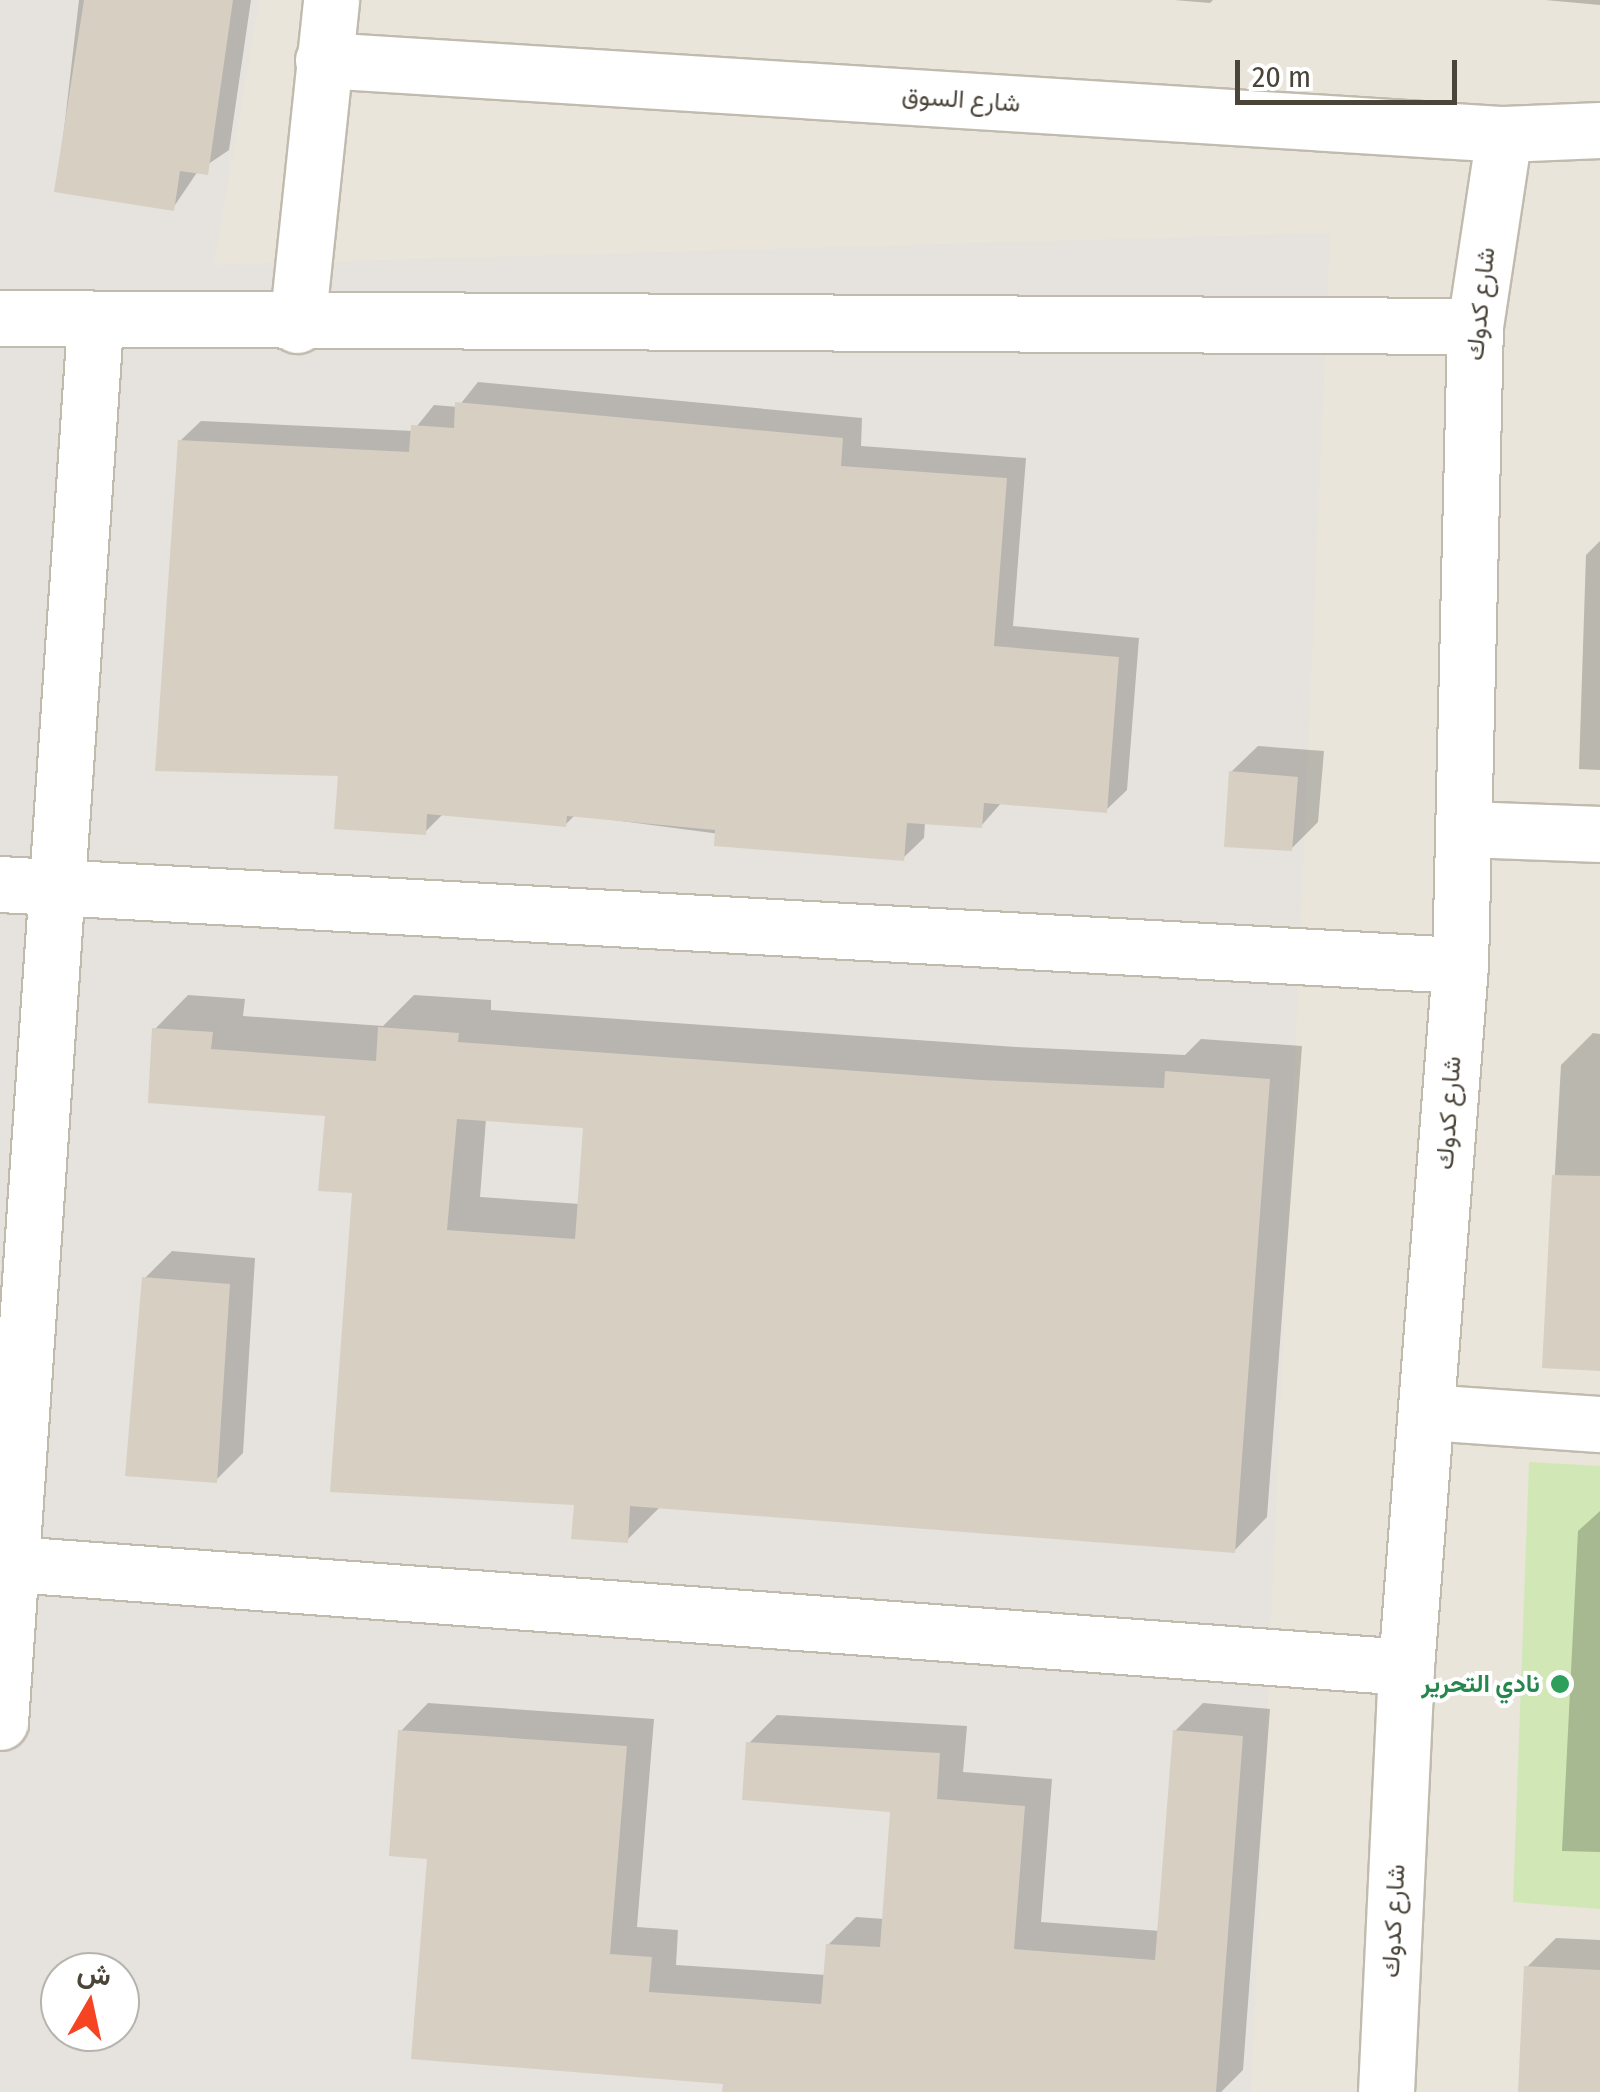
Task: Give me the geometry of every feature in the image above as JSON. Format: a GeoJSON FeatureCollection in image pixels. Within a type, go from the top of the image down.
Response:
{"type":"FeatureCollection","features":[{"type":"Feature","properties":{"kind":"street"},"geometry":{"type":"LineString","coordinates":[[297,324],[331,0]]}},
{"type":"Feature","properties":{"kind":"street","name":"شارع السوق"},"geometry":{"type":"LineString","coordinates":[[323,60],[1504,134],[1600,130]]}},
{"type":"Feature","properties":{"kind":"street","name":"شارع كدوك"},"geometry":{"type":"LineString","coordinates":[[1386,2092],[1406,1668],[1460,965],[1475,326],[1504,134]]}},
{"type":"Feature","properties":{"kind":"street"},"geometry":{"type":"LineString","coordinates":[[0,318],[96,325],[1475,326]]}},
{"type":"Feature","properties":{"kind":"street"},"geometry":{"type":"LineString","coordinates":[[0,1722],[5,1563],[96,325]]}},
{"type":"Feature","properties":{"kind":"street"},"geometry":{"type":"LineString","coordinates":[[1466,829],[1600,834]]}},
{"type":"Feature","properties":{"kind":"street"},"geometry":{"type":"LineString","coordinates":[[0,884],[1460,965]]}},
{"type":"Feature","properties":{"kind":"street"},"geometry":{"type":"LineString","coordinates":[[1427,1412],[1600,1424]]}},
{"type":"Feature","properties":{"kind":"street"},"geometry":{"type":"LineString","coordinates":[[5,1563],[1406,1668]]}},
{"type":"Feature","properties":{"kind":"shaded area"},"geometry":{"type":"Polygon","coordinates":[[[0,0],[1600,0],[1600,2092],[0,2092],[0,0]]]}},
{"type":"Feature","properties":{"kind":"shaded area"},"geometry":{"type":"Polygon","coordinates":[[[0,0],[259,0],[214,265],[1330,233],[1251,2092],[0,2092],[0,0]]]}},
{"type":"Feature","properties":{"kind":"green space","name":"نادي التحرير"},"geometry":{"type":"Polygon","coordinates":[[[1529,1462],[1600,1466],[1600,1909],[1513,1902],[1529,1462]]]}},
{"type":"Feature","properties":{"kind":"building"},"geometry":{"type":"Polygon","coordinates":[[[84,0],[233,0],[208,175],[180,171],[174,211],[54,192],[84,0]]]}},
{"type":"Feature","properties":{"kind":"building"},"geometry":{"type":"Polygon","coordinates":[[[455,402],[843,438],[841,466],[1007,478],[994,646],[1119,657],[1107,813],[984,803],[982,828],[907,823],[904,861],[714,846],[715,830],[567,816],[566,827],[427,814],[426,835],[334,829],[338,776],[155,771],[178,440],[409,452],[411,425],[454,428],[455,402]]]}},
{"type":"Feature","properties":{"kind":"building"},"geometry":{"type":"Polygon","coordinates":[[[1229,771],[1298,777],[1292,851],[1224,847],[1229,771]]]}},
{"type":"Feature","properties":{"kind":"building"},"geometry":{"type":"Polygon","coordinates":[[[378,1027],[459,1033],[458,1042],[981,1080],[1164,1088],[1165,1071],[1270,1079],[1235,1553],[630,1506],[628,1543],[571,1539],[574,1505],[330,1492],[352,1193],[318,1191],[325,1116],[148,1103],[152,1028],[213,1032],[211,1049],[376,1061],[378,1027]],[[457,1119],[447,1230],[575,1239],[583,1128],[457,1119]]]}},
{"type":"Feature","properties":{"kind":"building"},"geometry":{"type":"Polygon","coordinates":[[[1552,1175],[1600,1176],[1600,1371],[1542,1368],[1552,1175]]]}},
{"type":"Feature","properties":{"kind":"building"},"geometry":{"type":"Polygon","coordinates":[[[142,1277],[230,1284],[217,1483],[125,1476],[142,1277]]]}},
{"type":"Feature","properties":{"kind":"building"},"geometry":{"type":"Polygon","coordinates":[[[398,1730],[627,1746],[610,1954],[652,1957],[649,1992],[821,2004],[826,1944],[880,1947],[890,1812],[742,1800],[746,1742],[940,1753],[937,1799],[1025,1806],[1014,1949],[1155,1960],[1173,1730],[1243,1736],[1216,2092],[722,2092],[723,2084],[411,2059],[427,1859],[389,1856],[398,1730]]]}},
{"type":"Feature","properties":{"kind":"building"},"geometry":{"type":"Polygon","coordinates":[[[1524,1966],[1600,1970],[1600,2092],[1518,2092],[1524,1966]]]}},
{"type":"Feature","properties":{"kind":"place","name":"نادي التحرير"},"geometry":{"type":"Point","coordinates":[1560,1684]}}]}
